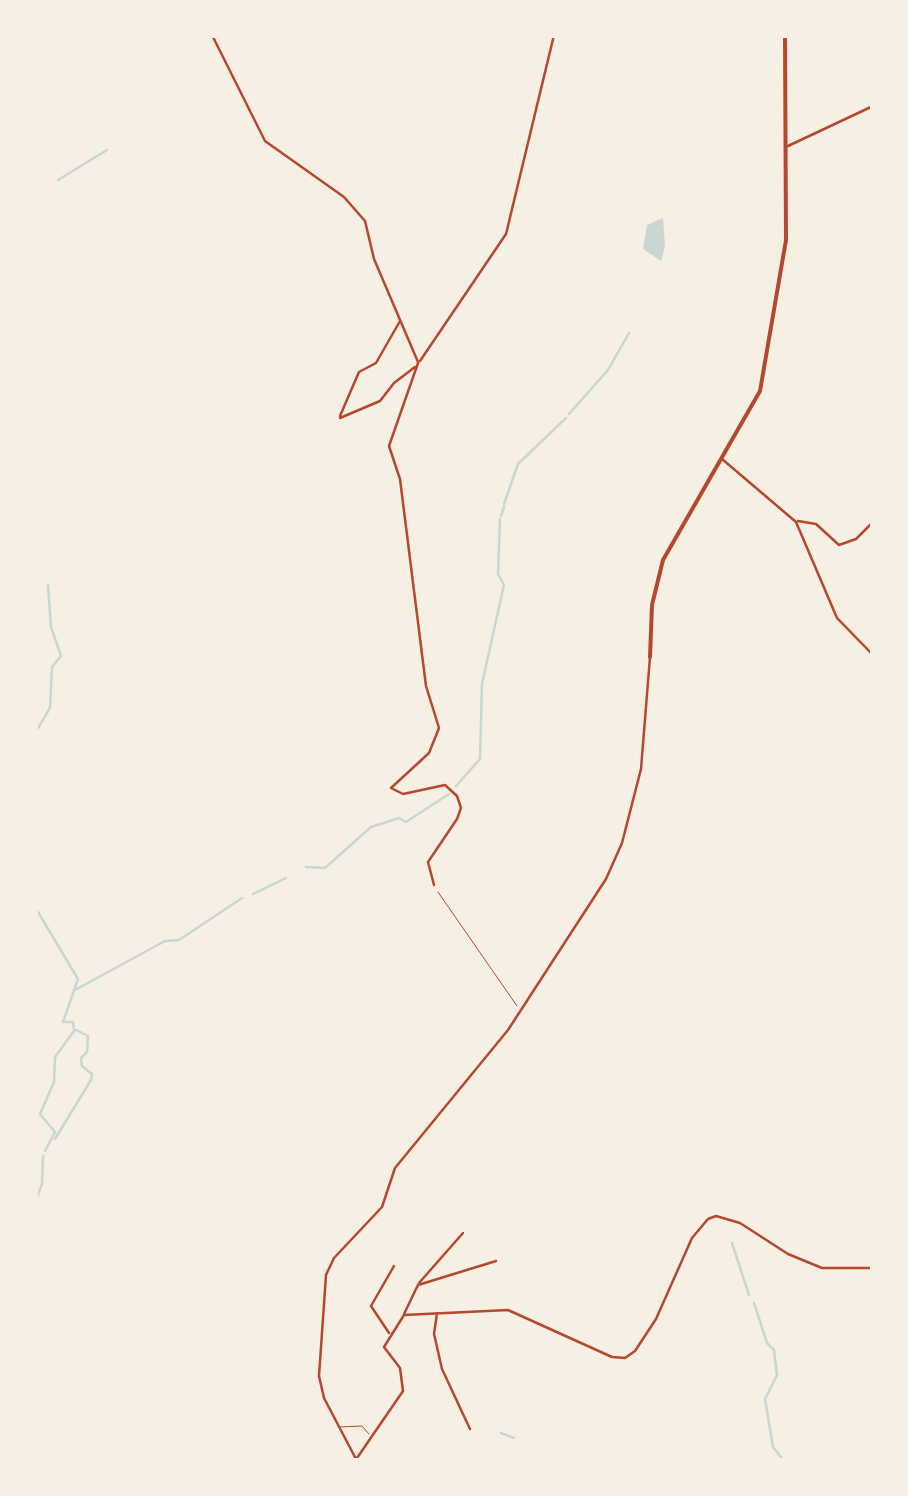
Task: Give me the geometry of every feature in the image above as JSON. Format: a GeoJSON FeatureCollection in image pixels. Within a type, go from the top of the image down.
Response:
{"type":"FeatureCollection","features":[{"type":"Feature","properties":{"kind":"street"},"geometry":{"type":"LineString","coordinates":[[212,35],[265,142],[358,211],[418,363],[389,446],[400,480],[426,686],[439,728],[429,752],[391,788],[403,794],[444,785],[458,796],[461,808],[428,862],[434,884]]}},
{"type":"Feature","properties":{"kind":"street"},"geometry":{"type":"LineString","coordinates":[[400,320],[396,336],[376,363],[359,372],[340,418],[380,401],[418,363],[506,234],[554,35]]}},
{"type":"Feature","properties":{"kind":"street"},"geometry":{"type":"LineString","coordinates":[[356,1460],[319,1376],[321,1302],[330,1265],[379,1210],[394,1168],[502,1039],[584,917],[617,856],[642,768],[652,605],[663,560],[760,391],[786,240],[785,35]]}},
{"type":"Feature","properties":{"kind":"street"},"geometry":{"type":"LineString","coordinates":[[788,146],[873,106]]}},
{"type":"Feature","properties":{"kind":"street"},"geometry":{"type":"LineString","coordinates":[[721,458],[796,522],[836,618],[873,655]]}},
{"type":"Feature","properties":{"kind":"street"},"geometry":{"type":"LineString","coordinates":[[796,522],[816,524],[839,545],[856,540],[873,522]]}},
{"type":"Feature","properties":{"kind":"street"},"geometry":{"type":"LineString","coordinates":[[404,1315],[516,1312],[616,1358],[635,1351],[663,1305],[684,1250],[712,1217],[740,1222],[788,1254],[822,1268],[873,1268]]}},
{"type":"Feature","properties":{"kind":"street"},"geometry":{"type":"LineString","coordinates":[[356,1460],[403,1391],[400,1368],[384,1347],[390,1334],[418,1284],[463,1233]]}},
{"type":"Feature","properties":{"kind":"street"},"geometry":{"type":"LineString","coordinates":[[418,1284],[496,1261]]}},
{"type":"Feature","properties":{"kind":"street"},"geometry":{"type":"LineString","coordinates":[[390,1334],[371,1306],[394,1266]]}},
{"type":"Feature","properties":{"kind":"street"},"geometry":{"type":"LineString","coordinates":[[438,1312],[434,1334],[442,1369],[470,1430]]}},
{"type":"Feature","properties":{"kind":"lane"},"geometry":{"type":"LineString","coordinates":[[340,1426],[362,1426],[371,1436]]}},
{"type":"Feature","properties":{"kind":"path"},"geometry":{"type":"LineString","coordinates":[[434,884],[520,1010]]}},
{"type":"Feature","properties":{"kind":"shaded area"},"geometry":{"type":"Polygon","coordinates":[[[663,218],[665,246],[661,261],[643,249],[647,225],[663,218]]]}},
{"type":"Feature","properties":{"kind":"waterway"},"geometry":{"type":"LineString","coordinates":[[58,180],[107,150]]}},
{"type":"Feature","properties":{"kind":"waterway"},"geometry":{"type":"LineString","coordinates":[[569,414],[608,370],[629,333]]}},
{"type":"Feature","properties":{"kind":"waterway"},"geometry":{"type":"LineString","coordinates":[[504,504],[518,464],[566,418]]}},
{"type":"Feature","properties":{"kind":"waterway"},"geometry":{"type":"LineString","coordinates":[[501,516],[504,507]]}},
{"type":"Feature","properties":{"kind":"waterway"},"geometry":{"type":"LineString","coordinates":[[456,786],[480,759],[482,684],[504,585],[498,574],[500,519]]}},
{"type":"Feature","properties":{"kind":"waterway"},"geometry":{"type":"LineString","coordinates":[[35,733],[50,708],[52,667],[61,656],[51,627],[48,585]]}},
{"type":"Feature","properties":{"kind":"waterway"},"geometry":{"type":"LineString","coordinates":[[35,678],[36,731]]}},
{"type":"Feature","properties":{"kind":"waterway"},"geometry":{"type":"LineString","coordinates":[[306,867],[325,868],[371,827],[399,818],[406,822],[449,794]]}},
{"type":"Feature","properties":{"kind":"waterway"},"geometry":{"type":"LineString","coordinates":[[253,894],[286,878]]}},
{"type":"Feature","properties":{"kind":"waterway"},"geometry":{"type":"LineString","coordinates":[[75,990],[165,941],[179,940],[242,898]]}},
{"type":"Feature","properties":{"kind":"waterway"},"geometry":{"type":"LineString","coordinates":[[35,907],[78,979],[63,1022],[73,1022],[74,1031],[55,1057],[54,1082],[40,1114],[55,1132],[45,1151]]}},
{"type":"Feature","properties":{"kind":"waterway"},"geometry":{"type":"LineString","coordinates":[[55,1139],[91,1080],[92,1074],[82,1066],[81,1058],[87,1052],[88,1036],[76,1030]]}},
{"type":"Feature","properties":{"kind":"waterway"},"geometry":{"type":"LineString","coordinates":[[35,1202],[42,1184],[43,1156]]}},
{"type":"Feature","properties":{"kind":"waterway"},"geometry":{"type":"LineString","coordinates":[[732,1243],[749,1295]]}},
{"type":"Feature","properties":{"kind":"waterway"},"geometry":{"type":"LineString","coordinates":[[754,1303],[767,1343],[774,1350],[777,1375],[765,1399],[773,1447],[784,1461]]}},
{"type":"Feature","properties":{"kind":"waterway"},"geometry":{"type":"LineString","coordinates":[[501,1433],[514,1438]]}}]}
